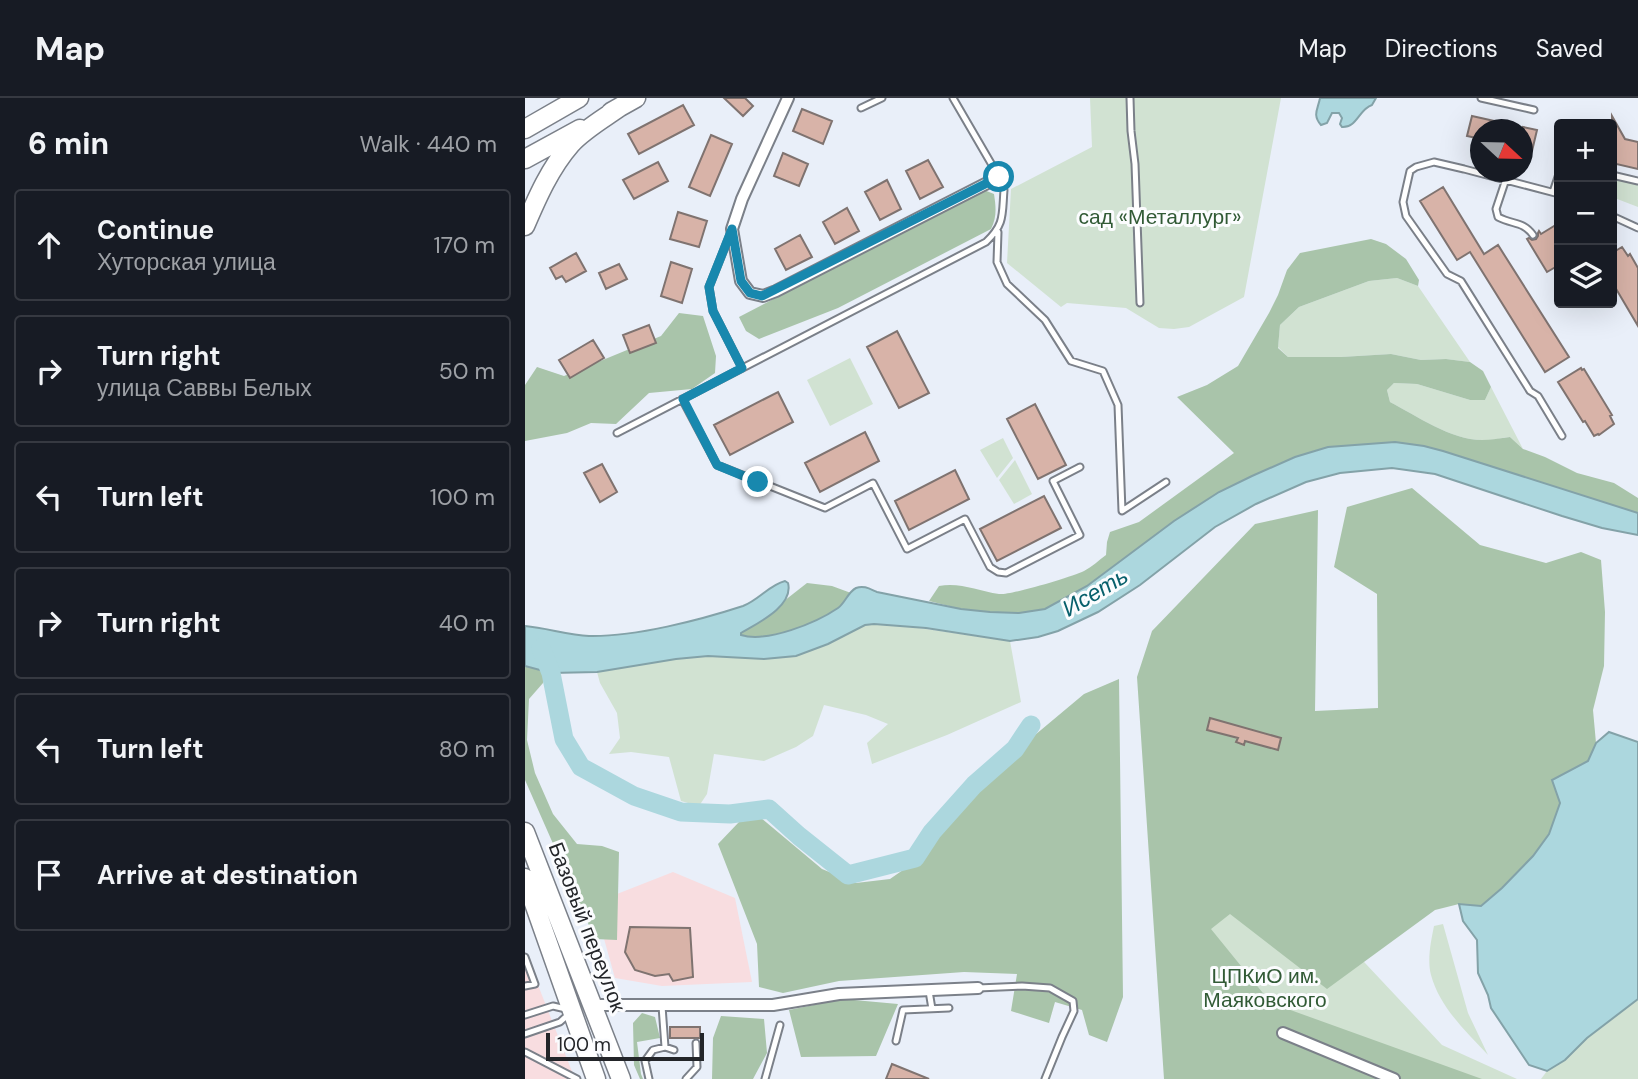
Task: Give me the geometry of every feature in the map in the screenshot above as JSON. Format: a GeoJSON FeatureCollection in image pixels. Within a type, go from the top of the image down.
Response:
{"type":"FeatureCollection","features":[{"type":"Feature","properties":{"kind":"main road"},"geometry":{"type":"LineString","coordinates":[[525,129],[579,98]]}},
{"type":"Feature","properties":{"kind":"main road"},"geometry":{"type":"LineString","coordinates":[[525,159],[636,98]]}},
{"type":"Feature","properties":{"kind":"main road"},"geometry":{"type":"LineString","coordinates":[[525,226],[543,186],[572,144],[588,129],[620,107]]}},
{"type":"Feature","properties":{"kind":"main road","name":"Базовый переулок"},"geometry":{"type":"LineString","coordinates":[[525,832],[621,1079]]}},
{"type":"Feature","properties":{"kind":"main road","name":"Базовый переулок"},"geometry":{"type":"LineString","coordinates":[[526,882],[596,1079]]}},
{"type":"Feature","properties":{"kind":"main road"},"geometry":{"type":"LineString","coordinates":[[572,1011],[593,1005]]}},
{"type":"Feature","properties":{"kind":"street"},"geometry":{"type":"LineString","coordinates":[[787,98],[732,229],[741,281],[750,293],[762,296],[776,291],[999,177]]}},
{"type":"Feature","properties":{"kind":"street"},"geometry":{"type":"LineString","coordinates":[[593,1005],[773,1005],[839,994],[978,988]]}},
{"type":"Feature","properties":{"kind":"street"},"geometry":{"type":"LineString","coordinates":[[1283,1033],[1394,1079]]}},
{"type":"Feature","properties":{"kind":"lane"},"geometry":{"type":"LineString","coordinates":[[861,108],[882,98]]}},
{"type":"Feature","properties":{"kind":"lane"},"geometry":{"type":"LineString","coordinates":[[953,98],[999,177]]}},
{"type":"Feature","properties":{"kind":"lane"},"geometry":{"type":"LineString","coordinates":[[1130,98],[1140,303]]}},
{"type":"Feature","properties":{"kind":"lane"},"geometry":{"type":"LineString","coordinates":[[1481,98],[1534,110]]}},
{"type":"Feature","properties":{"kind":"lane"},"geometry":{"type":"LineString","coordinates":[[1520,107],[1523,98]]}},
{"type":"Feature","properties":{"kind":"lane"},"geometry":{"type":"LineString","coordinates":[[1470,170],[1434,162],[1416,167],[1410,172],[1403,202],[1406,216],[1447,274],[1461,281],[1562,436]]}},
{"type":"Feature","properties":{"kind":"lane"},"geometry":{"type":"LineString","coordinates":[[1617,175],[1638,181]]}},
{"type":"Feature","properties":{"kind":"lane"},"geometry":{"type":"LineString","coordinates":[[1505,182],[1496,209],[1498,217],[1527,227],[1533,235]]}},
{"type":"Feature","properties":{"kind":"lane"},"geometry":{"type":"LineString","coordinates":[[1517,182],[1554,192]]}},
{"type":"Feature","properties":{"kind":"lane"},"geometry":{"type":"LineString","coordinates":[[617,433],[986,242],[997,231],[1002,220],[1004,190]]}},
{"type":"Feature","properties":{"kind":"lane"},"geometry":{"type":"LineString","coordinates":[[1617,218],[1638,228]]}},
{"type":"Feature","properties":{"kind":"lane"},"geometry":{"type":"LineString","coordinates":[[732,229],[709,287],[713,311],[742,368]]}},
{"type":"Feature","properties":{"kind":"lane"},"geometry":{"type":"LineString","coordinates":[[997,231],[997,262],[1007,284],[1045,320],[1071,361],[1103,371],[1118,405],[1122,511],[1166,482]]}},
{"type":"Feature","properties":{"kind":"lane"},"geometry":{"type":"LineString","coordinates":[[683,399],[717,465],[825,508],[873,483],[907,549],[965,519],[990,568],[998,572],[1006,573],[1080,534],[1053,481],[1080,467]]}},
{"type":"Feature","properties":{"kind":"lane"},"geometry":{"type":"LineString","coordinates":[[525,957],[535,984],[525,986]]}},
{"type":"Feature","properties":{"kind":"lane"},"geometry":{"type":"LineString","coordinates":[[978,988],[1050,988],[1073,1001],[1074,1011],[1045,1079]]}},
{"type":"Feature","properties":{"kind":"lane"},"geometry":{"type":"LineString","coordinates":[[929,991],[932,1009]]}},
{"type":"Feature","properties":{"kind":"lane"},"geometry":{"type":"LineString","coordinates":[[525,1015],[553,1006],[572,1011]]}},
{"type":"Feature","properties":{"kind":"lane"},"geometry":{"type":"LineString","coordinates":[[662,1006],[665,1047]]}},
{"type":"Feature","properties":{"kind":"lane"},"geometry":{"type":"LineString","coordinates":[[895,1041],[904,1010],[949,1009]]}},
{"type":"Feature","properties":{"kind":"lane"},"geometry":{"type":"LineString","coordinates":[[525,1034],[560,1022],[572,1011]]}},
{"type":"Feature","properties":{"kind":"lane"},"geometry":{"type":"LineString","coordinates":[[765,1079],[780,1025]]}},
{"type":"Feature","properties":{"kind":"lane"},"geometry":{"type":"LineString","coordinates":[[686,1079],[697,1068],[696,1043]]}},
{"type":"Feature","properties":{"kind":"lane"},"geometry":{"type":"LineString","coordinates":[[649,1079],[645,1061],[653,1050],[665,1047],[674,1050]]}},
{"type":"Feature","properties":{"kind":"lane"},"geometry":{"type":"LineString","coordinates":[[525,1052],[577,1079]]}},
{"type":"Feature","properties":{"kind":"shaded area"},"geometry":{"type":"Polygon","coordinates":[[[673,872],[735,898],[752,982],[662,986],[615,978],[594,903],[673,872]]]}},
{"type":"Feature","properties":{"kind":"shaded area"},"geometry":{"type":"Polygon","coordinates":[[[525,952],[571,1069],[576,1079],[525,1079],[525,952]]]}},
{"type":"Feature","properties":{"kind":"green space","name":"сад «Металлург»"},"geometry":{"type":"Polygon","coordinates":[[[1090,98],[1281,98],[1244,297],[1189,327],[1159,328],[1126,308],[1067,303],[1061,307],[1007,263],[1011,189],[1092,147],[1090,98]]]}},
{"type":"Feature","properties":{"kind":"green space"},"geometry":{"type":"Polygon","coordinates":[[[1617,179],[1638,184],[1638,207],[1617,199],[1617,179]]]}},
{"type":"Feature","properties":{"kind":"green space"},"geometry":{"type":"Polygon","coordinates":[[[984,190],[994,194],[996,212],[991,229],[838,308],[759,339],[746,331],[739,317],[984,190]]]}},
{"type":"Feature","properties":{"kind":"green space"},"geometry":{"type":"Polygon","coordinates":[[[1371,239],[1386,244],[1406,259],[1419,280],[1418,286],[1397,278],[1369,281],[1299,307],[1280,325],[1278,348],[1288,357],[1391,354],[1421,360],[1470,362],[1483,371],[1491,387],[1485,400],[1470,400],[1417,384],[1394,383],[1387,390],[1390,402],[1458,436],[1482,440],[1510,437],[1523,449],[1577,473],[1614,483],[1638,498],[1638,513],[1443,451],[1295,457],[1219,492],[1174,521],[1087,586],[1045,609],[1019,613],[990,612],[961,609],[929,601],[939,586],[954,585],[1006,594],[1084,571],[1106,555],[1110,532],[1139,522],[1234,453],[1177,397],[1207,385],[1238,366],[1269,313],[1287,270],[1300,253],[1371,239]]]}},
{"type":"Feature","properties":{"kind":"green space"},"geometry":{"type":"Polygon","coordinates":[[[1397,278],[1418,286],[1470,362],[1421,360],[1391,354],[1288,357],[1278,347],[1280,325],[1299,307],[1369,281],[1397,278]]]}},
{"type":"Feature","properties":{"kind":"green space"},"geometry":{"type":"Polygon","coordinates":[[[679,313],[703,316],[716,356],[715,373],[692,389],[649,393],[616,424],[591,423],[567,433],[525,441],[525,385],[537,367],[564,376],[661,336],[679,313]]]}},
{"type":"Feature","properties":{"kind":"green space"},"geometry":{"type":"Polygon","coordinates":[[[850,358],[873,404],[830,426],[807,380],[850,358]]]}},
{"type":"Feature","properties":{"kind":"green space"},"geometry":{"type":"Polygon","coordinates":[[[1394,383],[1417,384],[1470,400],[1485,400],[1491,387],[1523,449],[1510,437],[1470,439],[1435,426],[1390,402],[1387,390],[1394,383]]]}},
{"type":"Feature","properties":{"kind":"green space"},"geometry":{"type":"Polygon","coordinates":[[[1003,438],[1013,458],[997,478],[980,450],[1003,438]]]}},
{"type":"Feature","properties":{"kind":"green space"},"geometry":{"type":"Polygon","coordinates":[[[1015,460],[1032,494],[1014,504],[999,480],[1015,460]]]}},
{"type":"Feature","properties":{"kind":"green space"},"geometry":{"type":"Polygon","coordinates":[[[1412,488],[1480,545],[1546,563],[1581,552],[1601,560],[1605,612],[1604,666],[1593,710],[1596,743],[1588,761],[1560,803],[1549,834],[1533,856],[1502,888],[1481,906],[1459,904],[1435,910],[1327,989],[1230,914],[1211,929],[1271,1003],[1482,1079],[1164,1079],[1137,677],[1152,631],[1255,524],[1318,510],[1315,711],[1378,708],[1377,594],[1334,567],[1347,507],[1412,488]]]}},
{"type":"Feature","properties":{"kind":"green space"},"geometry":{"type":"Polygon","coordinates":[[[807,583],[832,586],[851,593],[832,612],[807,625],[778,634],[751,637],[741,635],[776,610],[807,583]]]}},
{"type":"Feature","properties":{"kind":"green space"},"geometry":{"type":"Polygon","coordinates":[[[884,623],[1010,641],[1021,702],[872,764],[867,743],[888,724],[866,715],[824,705],[813,736],[796,747],[764,761],[714,754],[707,794],[699,806],[681,801],[669,757],[631,752],[609,754],[620,738],[617,713],[600,683],[597,672],[708,656],[764,659],[796,656],[828,644],[865,625],[884,623]]]}},
{"type":"Feature","properties":{"kind":"green space"},"geometry":{"type":"Polygon","coordinates":[[[525,666],[545,672],[543,683],[529,699],[527,740],[535,773],[553,814],[577,844],[602,846],[619,852],[617,940],[595,939],[525,780],[525,666]]]}},
{"type":"Feature","properties":{"kind":"green space"},"geometry":{"type":"Polygon","coordinates":[[[1119,679],[1123,997],[1107,1042],[1089,1035],[1082,1010],[1055,1002],[1049,1023],[1011,1011],[1017,974],[964,972],[839,981],[783,993],[759,987],[757,944],[718,844],[739,822],[761,818],[822,869],[856,883],[890,879],[929,852],[943,816],[982,784],[1007,768],[1035,735],[1084,694],[1119,679]]]}},
{"type":"Feature","properties":{"kind":"green space","name":"ЦПКиО им. Маяковского"},"geometry":{"type":"Polygon","coordinates":[[[1165,750],[1442,1045],[1517,1079],[1179,1079],[1165,750]]]}},
{"type":"Feature","properties":{"kind":"green space"},"geometry":{"type":"Polygon","coordinates":[[[1443,924],[1468,1013],[1488,1055],[1447,1008],[1435,987],[1429,957],[1434,926],[1443,924]]]}},
{"type":"Feature","properties":{"kind":"green space"},"geometry":{"type":"Polygon","coordinates":[[[843,999],[898,1004],[876,1056],[801,1057],[789,1010],[843,999]]]}},
{"type":"Feature","properties":{"kind":"green space"},"geometry":{"type":"Polygon","coordinates":[[[1638,999],[1638,1079],[1541,1079],[1587,1038],[1638,999]]]}},
{"type":"Feature","properties":{"kind":"green space"},"geometry":{"type":"Polygon","coordinates":[[[642,1013],[655,1017],[660,1038],[637,1042],[643,1079],[640,1079],[634,1065],[633,1023],[642,1013]]]}},
{"type":"Feature","properties":{"kind":"green space"},"geometry":{"type":"Polygon","coordinates":[[[721,1016],[764,1019],[767,1053],[753,1079],[712,1079],[713,1038],[721,1016]]]}},
{"type":"Feature","properties":{"kind":"water"},"geometry":{"type":"Polygon","coordinates":[[[1320,98],[1376,98],[1355,122],[1342,127],[1339,113],[1332,113],[1327,123],[1321,125],[1316,115],[1320,98]]]}},
{"type":"Feature","properties":{"kind":"water","name":"Исеть"},"geometry":{"type":"Polygon","coordinates":[[[1395,442],[1443,451],[1638,513],[1638,535],[1562,516],[1435,474],[1392,468],[1340,473],[1306,482],[1256,504],[1215,527],[1140,585],[1098,612],[1058,631],[1038,637],[1010,641],[926,628],[874,624],[865,625],[828,644],[796,656],[764,659],[708,656],[597,672],[551,673],[525,666],[525,626],[589,636],[647,631],[743,606],[785,581],[788,583],[786,599],[773,613],[741,635],[752,637],[777,634],[817,620],[838,608],[853,590],[862,587],[961,609],[1019,613],[1045,609],[1087,586],[1174,521],[1219,492],[1252,476],[1295,457],[1328,447],[1395,442]]]}},
{"type":"Feature","properties":{"kind":"water"},"geometry":{"type":"Polygon","coordinates":[[[1609,732],[1638,742],[1638,999],[1587,1038],[1565,1060],[1547,1071],[1529,1065],[1491,1008],[1478,973],[1477,940],[1463,921],[1459,904],[1481,906],[1533,856],[1549,834],[1560,803],[1552,780],[1588,761],[1596,743],[1609,732]]]}},
{"type":"Feature","properties":{"kind":"building"},"geometry":{"type":"Polygon","coordinates":[[[724,98],[745,98],[753,106],[743,116],[724,98]]]}},
{"type":"Feature","properties":{"kind":"building"},"geometry":{"type":"Polygon","coordinates":[[[683,105],[694,125],[639,154],[628,134],[683,105]]]}},
{"type":"Feature","properties":{"kind":"building"},"geometry":{"type":"Polygon","coordinates":[[[802,109],[832,121],[823,144],[793,131],[802,109]]]}},
{"type":"Feature","properties":{"kind":"building"},"geometry":{"type":"Polygon","coordinates":[[[1617,125],[1625,139],[1638,142],[1638,169],[1617,164],[1617,125]]]}},
{"type":"Feature","properties":{"kind":"building"},"geometry":{"type":"Polygon","coordinates":[[[1533,129],[1537,130],[1533,147],[1533,129]]]}},
{"type":"Feature","properties":{"kind":"building"},"geometry":{"type":"Polygon","coordinates":[[[711,135],[732,144],[710,196],[689,187],[711,135]]]}},
{"type":"Feature","properties":{"kind":"building"},"geometry":{"type":"Polygon","coordinates":[[[783,153],[808,164],[799,186],[774,176],[783,153]]]}},
{"type":"Feature","properties":{"kind":"building"},"geometry":{"type":"Polygon","coordinates":[[[928,160],[943,187],[920,199],[906,171],[928,160]]]}},
{"type":"Feature","properties":{"kind":"building"},"geometry":{"type":"Polygon","coordinates":[[[658,162],[668,181],[634,199],[623,180],[658,162]]]}},
{"type":"Feature","properties":{"kind":"building"},"geometry":{"type":"Polygon","coordinates":[[[887,180],[901,209],[880,220],[865,192],[887,180]]]}},
{"type":"Feature","properties":{"kind":"building"},"geometry":{"type":"Polygon","coordinates":[[[1443,187],[1484,254],[1498,245],[1569,357],[1545,372],[1470,252],[1457,260],[1420,201],[1443,187]]]}},
{"type":"Feature","properties":{"kind":"building"},"geometry":{"type":"Polygon","coordinates":[[[847,208],[859,231],[835,244],[823,222],[847,208]]]}},
{"type":"Feature","properties":{"kind":"building"},"geometry":{"type":"Polygon","coordinates":[[[678,212],[707,221],[699,247],[670,239],[678,212]]]}},
{"type":"Feature","properties":{"kind":"building"},"geometry":{"type":"Polygon","coordinates":[[[1554,226],[1554,268],[1547,272],[1527,239],[1536,239],[1539,231],[1541,234],[1554,226]]]}},
{"type":"Feature","properties":{"kind":"building"},"geometry":{"type":"Polygon","coordinates":[[[800,235],[812,257],[786,270],[775,249],[800,235]]]}},
{"type":"Feature","properties":{"kind":"building"},"geometry":{"type":"Polygon","coordinates":[[[1622,247],[1628,256],[1630,254],[1638,268],[1638,326],[1617,290],[1617,250],[1622,247]]]}},
{"type":"Feature","properties":{"kind":"building"},"geometry":{"type":"Polygon","coordinates":[[[576,253],[586,271],[566,282],[562,276],[556,279],[550,268],[576,253]]]}},
{"type":"Feature","properties":{"kind":"building"},"geometry":{"type":"Polygon","coordinates":[[[671,262],[692,269],[682,303],[661,296],[671,262]]]}},
{"type":"Feature","properties":{"kind":"building"},"geometry":{"type":"Polygon","coordinates":[[[619,264],[627,279],[606,289],[599,273],[619,264]]]}},
{"type":"Feature","properties":{"kind":"building"},"geometry":{"type":"Polygon","coordinates":[[[649,325],[656,343],[630,353],[623,335],[649,325]]]}},
{"type":"Feature","properties":{"kind":"building"},"geometry":{"type":"Polygon","coordinates":[[[897,331],[929,393],[899,408],[867,347],[897,331]]]}},
{"type":"Feature","properties":{"kind":"building"},"geometry":{"type":"Polygon","coordinates":[[[593,340],[604,358],[570,378],[559,360],[593,340]]]}},
{"type":"Feature","properties":{"kind":"building"},"geometry":{"type":"Polygon","coordinates":[[[1581,368],[1612,415],[1610,416],[1614,424],[1599,435],[1594,436],[1585,421],[1583,422],[1558,382],[1581,368]]]}},
{"type":"Feature","properties":{"kind":"building"},"geometry":{"type":"Polygon","coordinates":[[[778,392],[793,422],[730,455],[714,425],[778,392]]]}},
{"type":"Feature","properties":{"kind":"building"},"geometry":{"type":"Polygon","coordinates":[[[1035,404],[1066,465],[1038,479],[1007,419],[1035,404]]]}},
{"type":"Feature","properties":{"kind":"building"},"geometry":{"type":"Polygon","coordinates":[[[865,432],[879,461],[820,492],[805,463],[865,432]]]}},
{"type":"Feature","properties":{"kind":"building"},"geometry":{"type":"Polygon","coordinates":[[[602,464],[617,492],[600,502],[584,473],[602,464]]]}},
{"type":"Feature","properties":{"kind":"building"},"geometry":{"type":"Polygon","coordinates":[[[955,470],[969,499],[909,530],[895,501],[955,470]]]}},
{"type":"Feature","properties":{"kind":"building"},"geometry":{"type":"Polygon","coordinates":[[[1044,496],[1061,528],[997,561],[980,529],[1044,496]]]}},
{"type":"Feature","properties":{"kind":"building"},"geometry":{"type":"Polygon","coordinates":[[[1210,718],[1281,738],[1278,750],[1245,741],[1244,745],[1236,742],[1238,738],[1207,730],[1210,718]]]}},
{"type":"Feature","properties":{"kind":"building"},"geometry":{"type":"Polygon","coordinates":[[[630,927],[690,928],[693,977],[673,981],[669,974],[655,976],[635,970],[625,952],[630,927]]]}},
{"type":"Feature","properties":{"kind":"building"},"geometry":{"type":"Polygon","coordinates":[[[670,1027],[700,1027],[700,1038],[670,1038],[670,1027]]]}},
{"type":"Feature","properties":{"kind":"building"},"geometry":{"type":"Polygon","coordinates":[[[892,1064],[929,1079],[886,1079],[892,1064]]]}},
{"type":"Feature","properties":{"kind":"waterway"},"geometry":{"type":"LineString","coordinates":[[541,648],[551,673],[564,739],[581,767],[634,796],[681,812],[730,814],[769,809],[848,875],[915,858],[932,832],[974,785],[1015,749],[1031,725]]}},
{"type":"Feature","properties":{"kind":"route"},"geometry":{"type":"LineString","coordinates":[[758,482],[717,465],[683,399],[742,368],[713,311],[709,287],[732,229],[741,281],[750,293],[762,296],[999,177]]}}]}
